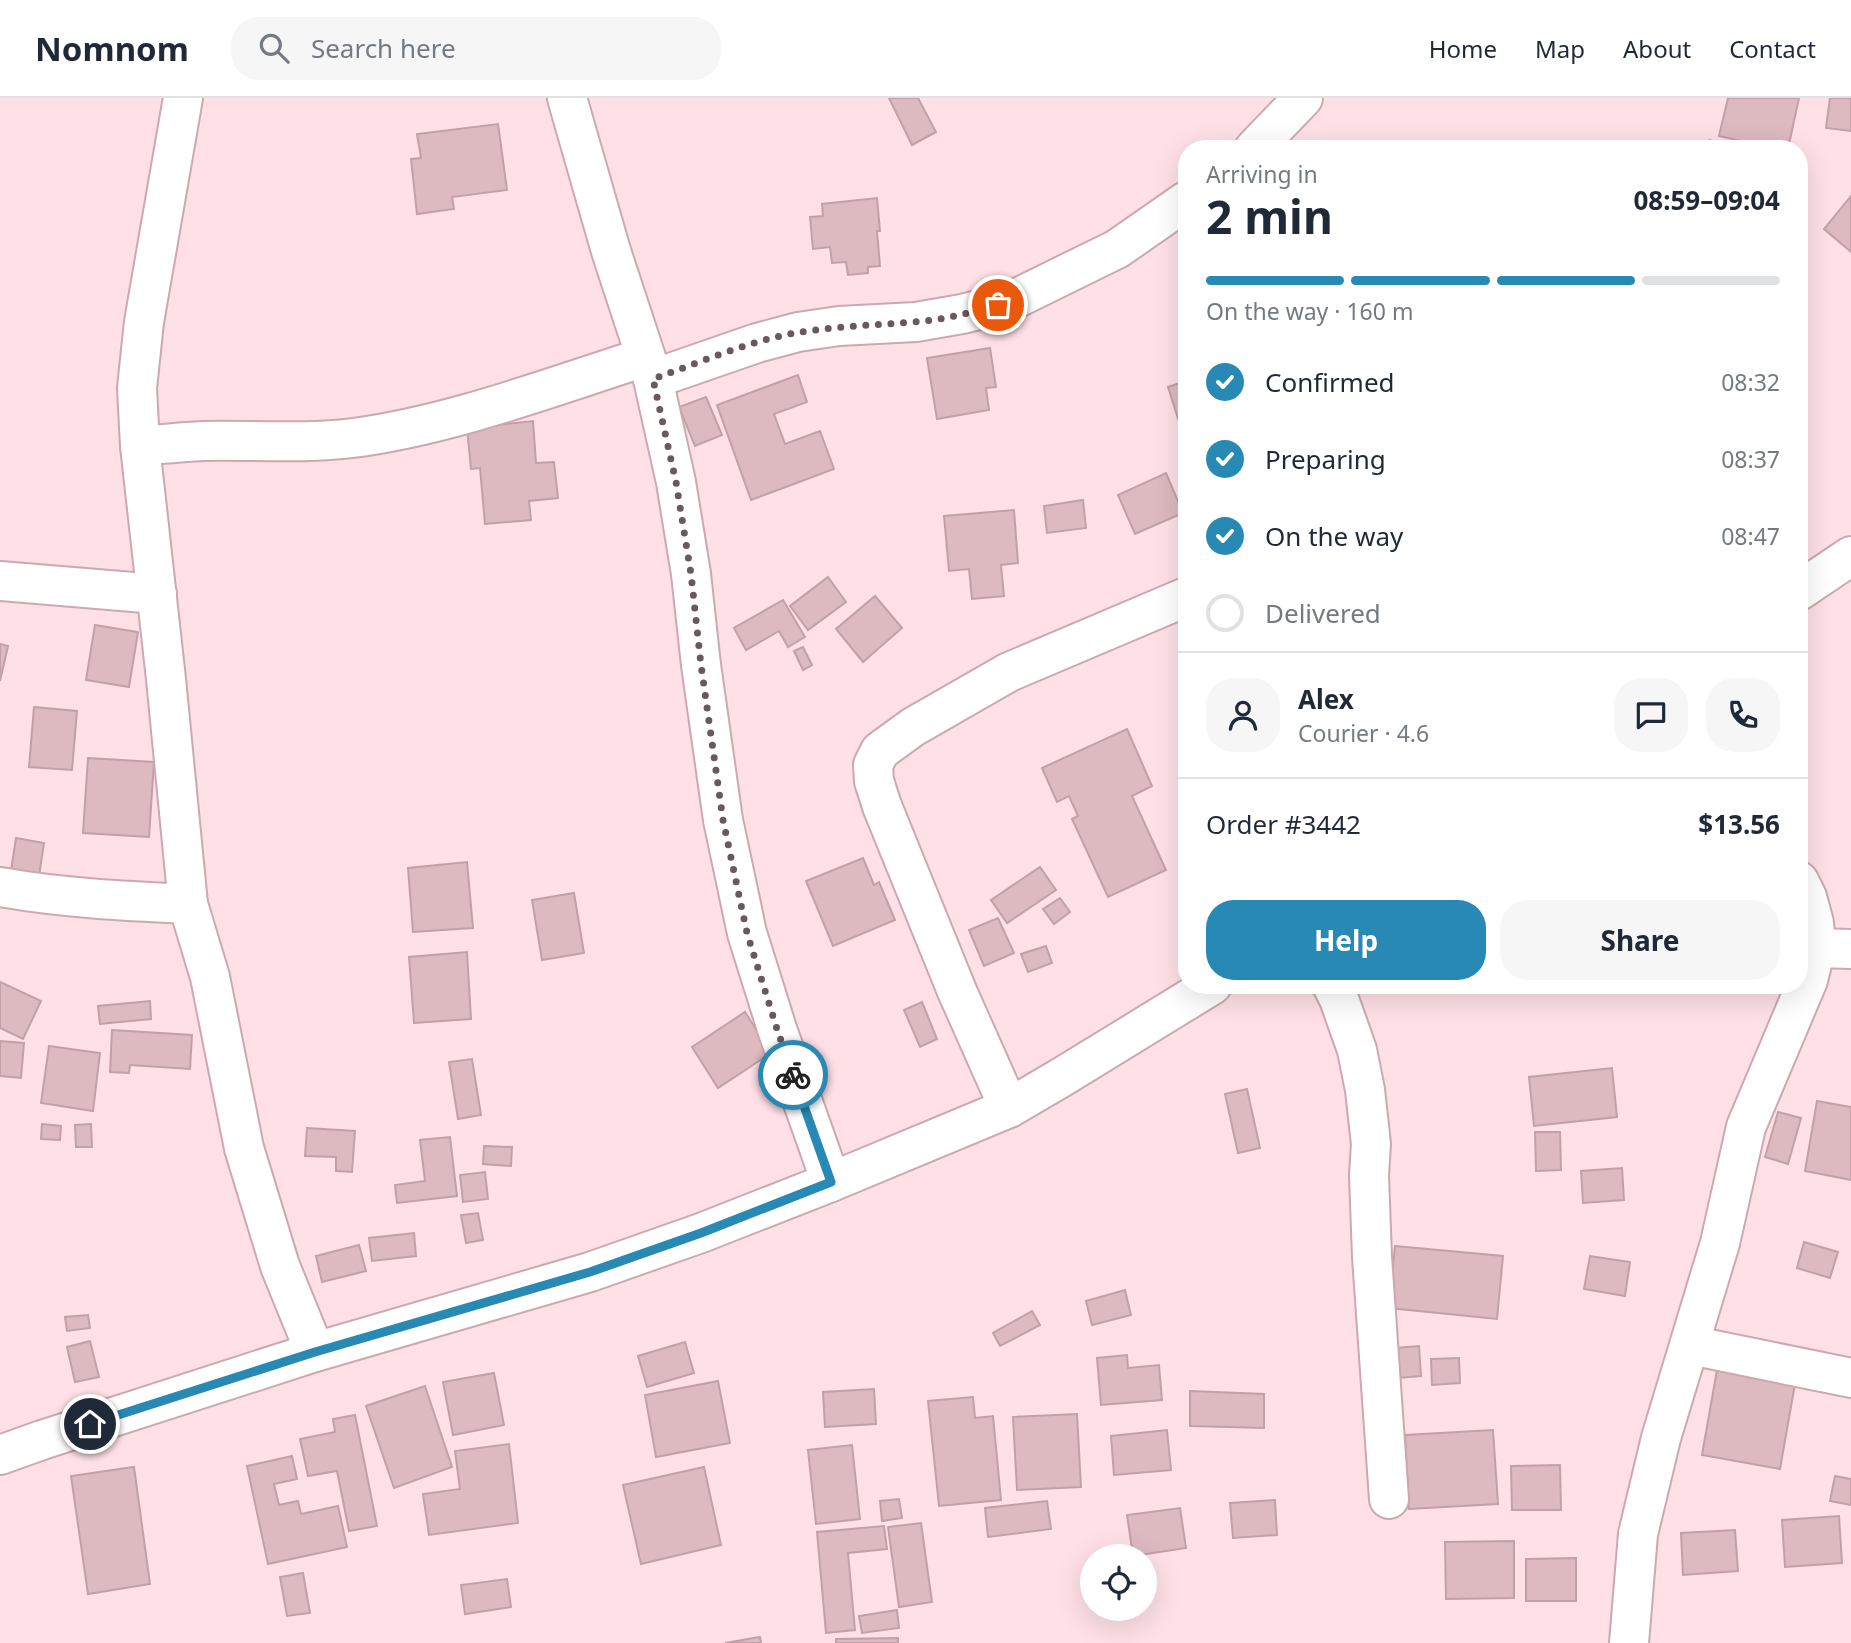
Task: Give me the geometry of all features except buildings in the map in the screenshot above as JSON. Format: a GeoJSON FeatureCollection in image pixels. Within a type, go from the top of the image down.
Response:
{"type":"FeatureCollection","features":[{"type":"Feature","properties":{"kind":"street"},"geometry":{"type":"LineString","coordinates":[[183,98],[144,322],[137,388],[140,446],[188,904],[210,977],[247,1159],[281,1266],[315,1352]]}},
{"type":"Feature","properties":{"kind":"street"},"geometry":{"type":"LineString","coordinates":[[567,98],[611,251],[649,368],[678,495],[723,820],[747,933],[777,1029],[831,1182]]}},
{"type":"Feature","properties":{"kind":"street"},"geometry":{"type":"LineString","coordinates":[[1263,140],[1302,99]]}},
{"type":"Feature","properties":{"kind":"street"},"geometry":{"type":"LineString","coordinates":[[140,446],[204,441],[315,442],[398,431],[519,398],[798,332],[839,326],[916,322],[962,314],[1007,303],[1118,249],[1178,207]]}},
{"type":"Feature","properties":{"kind":"street"},"geometry":{"type":"LineString","coordinates":[[1808,585],[1851,556]]}},
{"type":"Feature","properties":{"kind":"street"},"geometry":{"type":"LineString","coordinates":[[0,581],[157,594]]}},
{"type":"Feature","properties":{"kind":"street"},"geometry":{"type":"LineString","coordinates":[[1009,1108],[957,991],[882,806],[874,781],[873,765],[880,751],[913,727],[1009,672],[1178,600]]}},
{"type":"Feature","properties":{"kind":"street"},"geometry":{"type":"LineString","coordinates":[[0,887],[103,900],[188,904]]}},
{"type":"Feature","properties":{"kind":"street"},"geometry":{"type":"LineString","coordinates":[[1808,901],[1814,923],[1833,949],[1808,980]]}},
{"type":"Feature","properties":{"kind":"street"},"geometry":{"type":"LineString","coordinates":[[0,1455],[315,1352],[590,1272],[701,1233],[1009,1108],[1197,994]]}},
{"type":"Feature","properties":{"kind":"street"},"geometry":{"type":"LineString","coordinates":[[1336,994],[1357,1050],[1371,1144],[1371,1257],[1389,1499]]}},
{"type":"Feature","properties":{"kind":"street"},"geometry":{"type":"LineString","coordinates":[[1629,1643],[1638,1534],[1661,1438],[1720,1243],[1746,1127],[1802,994]]}},
{"type":"Feature","properties":{"kind":"street"},"geometry":{"type":"LineString","coordinates":[[1690,1345],[1851,1378]]}},
{"type":"Feature","properties":{"kind":"way so far"},"geometry":{"type":"LineString","coordinates":[[793,1075],[747,933],[723,820],[691,574],[676,482],[653,379],[757,343],[798,332],[839,326],[916,322],[998,305]]}},
{"type":"Feature","properties":{"kind":"route"},"geometry":{"type":"LineString","coordinates":[[90,1424],[315,1352],[590,1272],[701,1233],[831,1182],[793,1075]]}}]}
